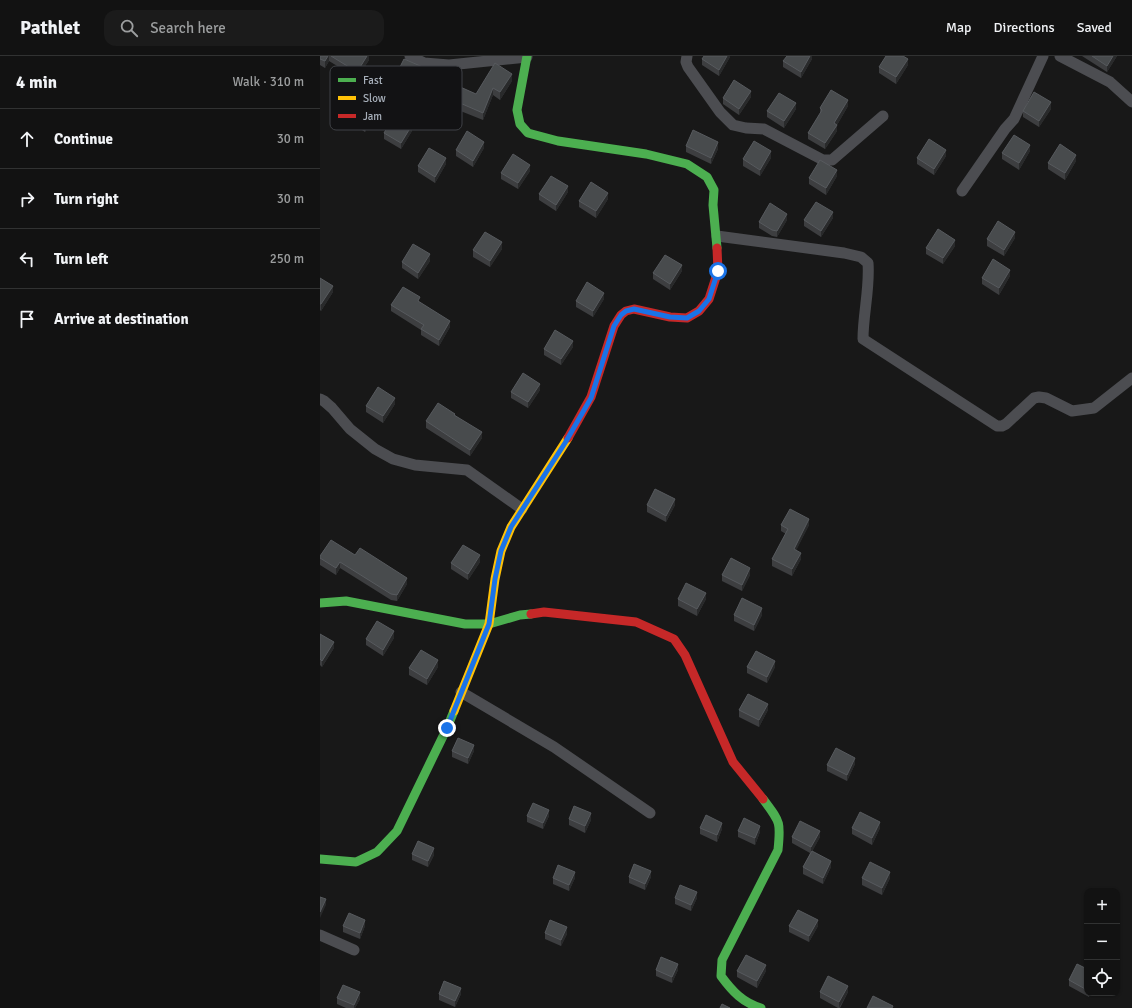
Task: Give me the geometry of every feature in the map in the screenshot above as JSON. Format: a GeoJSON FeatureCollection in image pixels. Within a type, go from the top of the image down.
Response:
{"type":"FeatureCollection","features":[{"type":"Feature","properties":{"kind":"street"},"geometry":{"type":"LineString","coordinates":[[320,859],[356,862],[377,852],[397,831],[447,728],[489,624],[495,579],[501,551],[511,527],[565,443],[591,398],[614,326],[621,315],[626,311],[634,309],[670,317],[687,318],[699,311],[709,299],[718,271],[713,205],[714,190],[707,177],[687,164],[646,154],[558,141],[528,133],[520,124],[517,110],[527,56],[448,65],[424,63],[410,56]]}},
{"type":"Feature","properties":{"kind":"street"},"geometry":{"type":"LineString","coordinates":[[687,56],[686,62],[688,67],[720,112],[734,125],[746,128],[764,129],[823,160],[832,160],[883,116]]}},
{"type":"Feature","properties":{"kind":"street"},"geometry":{"type":"LineString","coordinates":[[962,191],[1005,129],[1014,119],[1043,56]]}},
{"type":"Feature","properties":{"kind":"street"},"geometry":{"type":"LineString","coordinates":[[1060,56],[1110,82],[1132,102]]}},
{"type":"Feature","properties":{"kind":"street"},"geometry":{"type":"LineString","coordinates":[[716,236],[836,252],[861,257],[868,263],[869,272],[863,321],[863,339],[997,426],[1006,424],[1034,398],[1046,398],[1072,411],[1094,408],[1132,378]]}},
{"type":"Feature","properties":{"kind":"street"},"geometry":{"type":"LineString","coordinates":[[320,399],[332,408],[350,429],[375,449],[393,459],[415,465],[467,470],[522,509]]}},
{"type":"Feature","properties":{"kind":"street"},"geometry":{"type":"LineString","coordinates":[[320,603],[346,601],[465,624],[489,624],[520,615],[544,612],[636,622],[674,639],[685,655],[733,762],[778,820],[780,831],[778,850],[722,960],[720,976],[734,993],[757,1008]]}},
{"type":"Feature","properties":{"kind":"street"},"geometry":{"type":"LineString","coordinates":[[461,692],[554,747],[650,813]]}},
{"type":"Feature","properties":{"kind":"street"},"geometry":{"type":"LineString","coordinates":[[320,935],[354,950]]}},
{"type":"Feature","properties":{"kind":"building"},"geometry":{"type":"Polygon","coordinates":[[[320,56],[328,56],[325,61],[320,59],[320,56]]]}},
{"type":"Feature","properties":{"kind":"building"},"geometry":{"type":"Polygon","coordinates":[[[331,56],[367,56],[361,66],[347,66],[331,56]]]}},
{"type":"Feature","properties":{"kind":"building"},"geometry":{"type":"Polygon","coordinates":[[[704,56],[727,56],[719,70],[702,59],[704,56]]]}},
{"type":"Feature","properties":{"kind":"building"},"geometry":{"type":"Polygon","coordinates":[[[787,56],[810,56],[801,72],[783,61],[787,56]]]}},
{"type":"Feature","properties":{"kind":"building"},"geometry":{"type":"Polygon","coordinates":[[[886,56],[903,56],[908,59],[896,77],[879,67],[886,56]]]}},
{"type":"Feature","properties":{"kind":"building"},"geometry":{"type":"Polygon","coordinates":[[[1092,56],[1113,56],[1107,66],[1092,56]]]}},
{"type":"Feature","properties":{"kind":"building"},"geometry":{"type":"Polygon","coordinates":[[[404,59],[420,66],[400,66],[404,59]]]}},
{"type":"Feature","properties":{"kind":"building"},"geometry":{"type":"Polygon","coordinates":[[[495,63],[512,74],[500,92],[493,88],[483,113],[462,104],[462,88],[476,94],[495,63]]]}},
{"type":"Feature","properties":{"kind":"building"},"geometry":{"type":"Polygon","coordinates":[[[734,80],[751,91],[739,109],[723,98],[734,80]]]}},
{"type":"Feature","properties":{"kind":"building"},"geometry":{"type":"Polygon","coordinates":[[[831,90],[848,100],[834,123],[837,125],[825,143],[808,133],[822,110],[820,108],[831,90]]]}},
{"type":"Feature","properties":{"kind":"building"},"geometry":{"type":"Polygon","coordinates":[[[1034,92],[1051,102],[1039,121],[1023,111],[1034,92]]]}},
{"type":"Feature","properties":{"kind":"building"},"geometry":{"type":"Polygon","coordinates":[[[779,93],[796,103],[784,121],[767,111],[779,93]]]}},
{"type":"Feature","properties":{"kind":"building"},"geometry":{"type":"Polygon","coordinates":[[[386,130],[409,130],[401,143],[384,133],[386,130]]]}},
{"type":"Feature","properties":{"kind":"building"},"geometry":{"type":"Polygon","coordinates":[[[693,130],[718,142],[711,158],[686,146],[693,130]]]}},
{"type":"Feature","properties":{"kind":"building"},"geometry":{"type":"Polygon","coordinates":[[[467,131],[484,142],[473,161],[456,150],[467,131]]]}},
{"type":"Feature","properties":{"kind":"building"},"geometry":{"type":"Polygon","coordinates":[[[1014,135],[1030,145],[1019,163],[1002,153],[1014,135]]]}},
{"type":"Feature","properties":{"kind":"building"},"geometry":{"type":"Polygon","coordinates":[[[929,139],[946,150],[934,169],[917,158],[929,139]]]}},
{"type":"Feature","properties":{"kind":"building"},"geometry":{"type":"Polygon","coordinates":[[[754,141],[771,151],[760,170],[743,159],[754,141]]]}},
{"type":"Feature","properties":{"kind":"building"},"geometry":{"type":"Polygon","coordinates":[[[1060,144],[1076,155],[1065,173],[1048,163],[1060,144]]]}},
{"type":"Feature","properties":{"kind":"building"},"geometry":{"type":"Polygon","coordinates":[[[429,148],[446,158],[435,177],[418,166],[429,148]]]}},
{"type":"Feature","properties":{"kind":"building"},"geometry":{"type":"Polygon","coordinates":[[[513,154],[530,165],[518,183],[501,173],[513,154]]]}},
{"type":"Feature","properties":{"kind":"building"},"geometry":{"type":"Polygon","coordinates":[[[820,160],[837,170],[826,188],[809,178],[820,160]]]}},
{"type":"Feature","properties":{"kind":"building"},"geometry":{"type":"Polygon","coordinates":[[[551,176],[568,186],[556,205],[539,194],[551,176]]]}},
{"type":"Feature","properties":{"kind":"building"},"geometry":{"type":"Polygon","coordinates":[[[591,182],[608,193],[596,211],[579,201],[591,182]]]}},
{"type":"Feature","properties":{"kind":"building"},"geometry":{"type":"Polygon","coordinates":[[[816,202],[833,212],[821,231],[804,220],[816,202]]]}},
{"type":"Feature","properties":{"kind":"building"},"geometry":{"type":"Polygon","coordinates":[[[770,203],[787,214],[777,231],[772,230],[759,222],[770,203]]]}},
{"type":"Feature","properties":{"kind":"building"},"geometry":{"type":"Polygon","coordinates":[[[998,221],[1015,232],[1004,250],[987,239],[998,221]]]}},
{"type":"Feature","properties":{"kind":"building"},"geometry":{"type":"Polygon","coordinates":[[[938,229],[955,240],[943,258],[926,248],[938,229]]]}},
{"type":"Feature","properties":{"kind":"building"},"geometry":{"type":"Polygon","coordinates":[[[485,232],[502,242],[490,261],[473,250],[485,232]]]}},
{"type":"Feature","properties":{"kind":"building"},"geometry":{"type":"Polygon","coordinates":[[[413,244],[430,254],[418,273],[402,262],[413,244]]]}},
{"type":"Feature","properties":{"kind":"building"},"geometry":{"type":"Polygon","coordinates":[[[665,255],[682,265],[670,284],[653,273],[665,255]]]}},
{"type":"Feature","properties":{"kind":"building"},"geometry":{"type":"Polygon","coordinates":[[[993,259],[1010,270],[999,288],[982,278],[993,259]]]}},
{"type":"Feature","properties":{"kind":"building"},"geometry":{"type":"Polygon","coordinates":[[[320,278],[333,286],[321,304],[320,304],[320,278]]]}},
{"type":"Feature","properties":{"kind":"building"},"geometry":{"type":"Polygon","coordinates":[[[587,282],[604,293],[593,311],[576,301],[587,282]]]}},
{"type":"Feature","properties":{"kind":"building"},"geometry":{"type":"Polygon","coordinates":[[[403,287],[420,297],[418,301],[450,321],[439,340],[421,329],[424,325],[391,305],[403,287]]]}},
{"type":"Feature","properties":{"kind":"building"},"geometry":{"type":"Polygon","coordinates":[[[555,330],[573,341],[561,359],[544,349],[555,330]]]}},
{"type":"Feature","properties":{"kind":"building"},"geometry":{"type":"Polygon","coordinates":[[[523,373],[540,384],[528,402],[511,392],[523,373]]]}},
{"type":"Feature","properties":{"kind":"building"},"geometry":{"type":"Polygon","coordinates":[[[378,387],[395,398],[383,416],[366,406],[378,387]]]}},
{"type":"Feature","properties":{"kind":"building"},"geometry":{"type":"Polygon","coordinates":[[[438,403],[455,414],[454,415],[482,432],[470,450],[426,421],[438,403]]]}},
{"type":"Feature","properties":{"kind":"building"},"geometry":{"type":"Polygon","coordinates":[[[655,489],[675,499],[666,516],[647,505],[655,489]]]}},
{"type":"Feature","properties":{"kind":"building"},"geometry":{"type":"Polygon","coordinates":[[[790,509],[809,519],[794,549],[801,553],[792,569],[772,559],[788,529],[781,525],[790,509]]]}},
{"type":"Feature","properties":{"kind":"building"},"geometry":{"type":"Polygon","coordinates":[[[331,540],[355,555],[360,548],[407,578],[397,595],[391,594],[340,562],[336,568],[320,558],[331,540]]]}},
{"type":"Feature","properties":{"kind":"building"},"geometry":{"type":"Polygon","coordinates":[[[463,545],[480,555],[468,574],[451,563],[463,545]]]}},
{"type":"Feature","properties":{"kind":"building"},"geometry":{"type":"Polygon","coordinates":[[[731,558],[750,568],[742,585],[722,575],[731,558]]]}},
{"type":"Feature","properties":{"kind":"building"},"geometry":{"type":"Polygon","coordinates":[[[686,583],[706,593],[697,609],[678,599],[686,583]]]}},
{"type":"Feature","properties":{"kind":"building"},"geometry":{"type":"Polygon","coordinates":[[[742,598],[762,608],[754,625],[734,615],[742,598]]]}},
{"type":"Feature","properties":{"kind":"building"},"geometry":{"type":"Polygon","coordinates":[[[377,621],[394,631],[383,650],[366,639],[377,621]]]}},
{"type":"Feature","properties":{"kind":"building"},"geometry":{"type":"Polygon","coordinates":[[[320,634],[334,642],[322,661],[320,659],[320,634]]]}},
{"type":"Feature","properties":{"kind":"building"},"geometry":{"type":"Polygon","coordinates":[[[421,650],[438,660],[427,679],[409,668],[421,650]]]}},
{"type":"Feature","properties":{"kind":"building"},"geometry":{"type":"Polygon","coordinates":[[[756,651],[775,661],[767,677],[747,667],[756,651]]]}},
{"type":"Feature","properties":{"kind":"building"},"geometry":{"type":"Polygon","coordinates":[[[748,694],[768,704],[759,720],[739,710],[748,694]]]}},
{"type":"Feature","properties":{"kind":"building"},"geometry":{"type":"Polygon","coordinates":[[[458,738],[474,745],[468,758],[452,751],[458,738]]]}},
{"type":"Feature","properties":{"kind":"building"},"geometry":{"type":"Polygon","coordinates":[[[836,748],[855,758],[847,775],[827,765],[836,748]]]}},
{"type":"Feature","properties":{"kind":"building"},"geometry":{"type":"Polygon","coordinates":[[[533,803],[549,810],[543,823],[527,816],[533,803]]]}},
{"type":"Feature","properties":{"kind":"building"},"geometry":{"type":"Polygon","coordinates":[[[574,806],[591,813],[585,826],[569,819],[574,806]]]}},
{"type":"Feature","properties":{"kind":"building"},"geometry":{"type":"Polygon","coordinates":[[[860,812],[880,822],[872,838],[852,828],[860,812]]]}},
{"type":"Feature","properties":{"kind":"building"},"geometry":{"type":"Polygon","coordinates":[[[706,815],[722,823],[717,835],[700,828],[706,815]]]}},
{"type":"Feature","properties":{"kind":"building"},"geometry":{"type":"Polygon","coordinates":[[[744,818],[760,826],[755,838],[738,831],[744,818]]]}},
{"type":"Feature","properties":{"kind":"building"},"geometry":{"type":"Polygon","coordinates":[[[800,821],[820,831],[811,847],[792,837],[800,821]]]}},
{"type":"Feature","properties":{"kind":"building"},"geometry":{"type":"Polygon","coordinates":[[[418,841],[434,848],[428,861],[412,854],[418,841]]]}},
{"type":"Feature","properties":{"kind":"building"},"geometry":{"type":"Polygon","coordinates":[[[812,851],[831,861],[823,878],[803,867],[812,851]]]}},
{"type":"Feature","properties":{"kind":"building"},"geometry":{"type":"Polygon","coordinates":[[[870,862],[890,872],[882,888],[862,878],[870,862]]]}},
{"type":"Feature","properties":{"kind":"building"},"geometry":{"type":"Polygon","coordinates":[[[634,864],[651,871],[645,884],[629,877],[634,864]]]}},
{"type":"Feature","properties":{"kind":"building"},"geometry":{"type":"Polygon","coordinates":[[[558,865],[575,872],[569,885],[553,878],[558,865]]]}},
{"type":"Feature","properties":{"kind":"building"},"geometry":{"type":"Polygon","coordinates":[[[680,885],[697,892],[691,905],[675,898],[680,885]]]}},
{"type":"Feature","properties":{"kind":"building"},"geometry":{"type":"Polygon","coordinates":[[[320,897],[326,899],[320,912],[320,897]]]}},
{"type":"Feature","properties":{"kind":"building"},"geometry":{"type":"Polygon","coordinates":[[[798,910],[818,920],[809,936],[789,926],[798,910]]]}},
{"type":"Feature","properties":{"kind":"building"},"geometry":{"type":"Polygon","coordinates":[[[349,913],[365,920],[360,933],[343,926],[349,913]]]}},
{"type":"Feature","properties":{"kind":"building"},"geometry":{"type":"Polygon","coordinates":[[[550,920],[567,927],[561,940],[545,933],[550,920]]]}},
{"type":"Feature","properties":{"kind":"building"},"geometry":{"type":"Polygon","coordinates":[[[746,955],[766,965],[757,981],[737,971],[746,955]]]}},
{"type":"Feature","properties":{"kind":"building"},"geometry":{"type":"Polygon","coordinates":[[[661,957],[678,964],[672,977],[656,970],[661,957]]]}},
{"type":"Feature","properties":{"kind":"building"},"geometry":{"type":"Polygon","coordinates":[[[1077,964],[1084,968],[1084,988],[1069,980],[1077,964]]]}},
{"type":"Feature","properties":{"kind":"building"},"geometry":{"type":"Polygon","coordinates":[[[828,976],[848,986],[839,1002],[820,992],[828,976]]]}},
{"type":"Feature","properties":{"kind":"building"},"geometry":{"type":"Polygon","coordinates":[[[444,981],[461,988],[455,1001],[439,994],[444,981]]]}},
{"type":"Feature","properties":{"kind":"building"},"geometry":{"type":"Polygon","coordinates":[[[343,985],[360,992],[354,1005],[337,998],[343,985]]]}},
{"type":"Feature","properties":{"kind":"building"},"geometry":{"type":"Polygon","coordinates":[[[873,996],[893,1006],[892,1008],[867,1008],[873,996]]]}},
{"type":"Feature","properties":{"kind":"building"},"geometry":{"type":"Polygon","coordinates":[[[722,1004],[730,1008],[720,1008],[722,1004]]]}},
{"type":"Feature","properties":{"kind":"traffic: fast"},"geometry":{"type":"LineString","coordinates":[[527,56],[517,110],[520,124],[528,133],[558,141],[646,154],[687,164],[707,177],[714,190],[713,205],[717,248]]}},
{"type":"Feature","properties":{"kind":"traffic: fast"},"geometry":{"type":"LineString","coordinates":[[320,603],[346,601],[465,624],[489,624],[520,615],[531,614]]}},
{"type":"Feature","properties":{"kind":"traffic: fast"},"geometry":{"type":"LineString","coordinates":[[320,859],[356,862],[377,852],[397,831],[454,711]]}},
{"type":"Feature","properties":{"kind":"traffic: fast"},"geometry":{"type":"LineString","coordinates":[[761,1008],[743,1000],[729,987],[721,976],[722,960],[778,850],[778,822],[763,799]]}},
{"type":"Feature","properties":{"kind":"traffic: slow"},"geometry":{"type":"LineString","coordinates":[[454,711],[489,624],[495,579],[501,551],[511,527],[568,438]]}},
{"type":"Feature","properties":{"kind":"traffic: jam"},"geometry":{"type":"LineString","coordinates":[[568,438],[591,397],[614,326],[621,315],[626,311],[634,309],[670,317],[687,318],[699,311],[709,299],[718,271],[717,248]]}},
{"type":"Feature","properties":{"kind":"traffic: jam"},"geometry":{"type":"LineString","coordinates":[[531,614],[544,612],[636,622],[674,639],[685,655],[733,762],[763,799]]}},
{"type":"Feature","properties":{"kind":"route"},"geometry":{"type":"LineString","coordinates":[[447,728],[489,624],[495,579],[501,551],[511,527],[565,443],[591,398],[614,326],[621,315],[626,311],[634,309],[670,317],[687,318],[699,311],[709,299],[718,271]]}}]}
